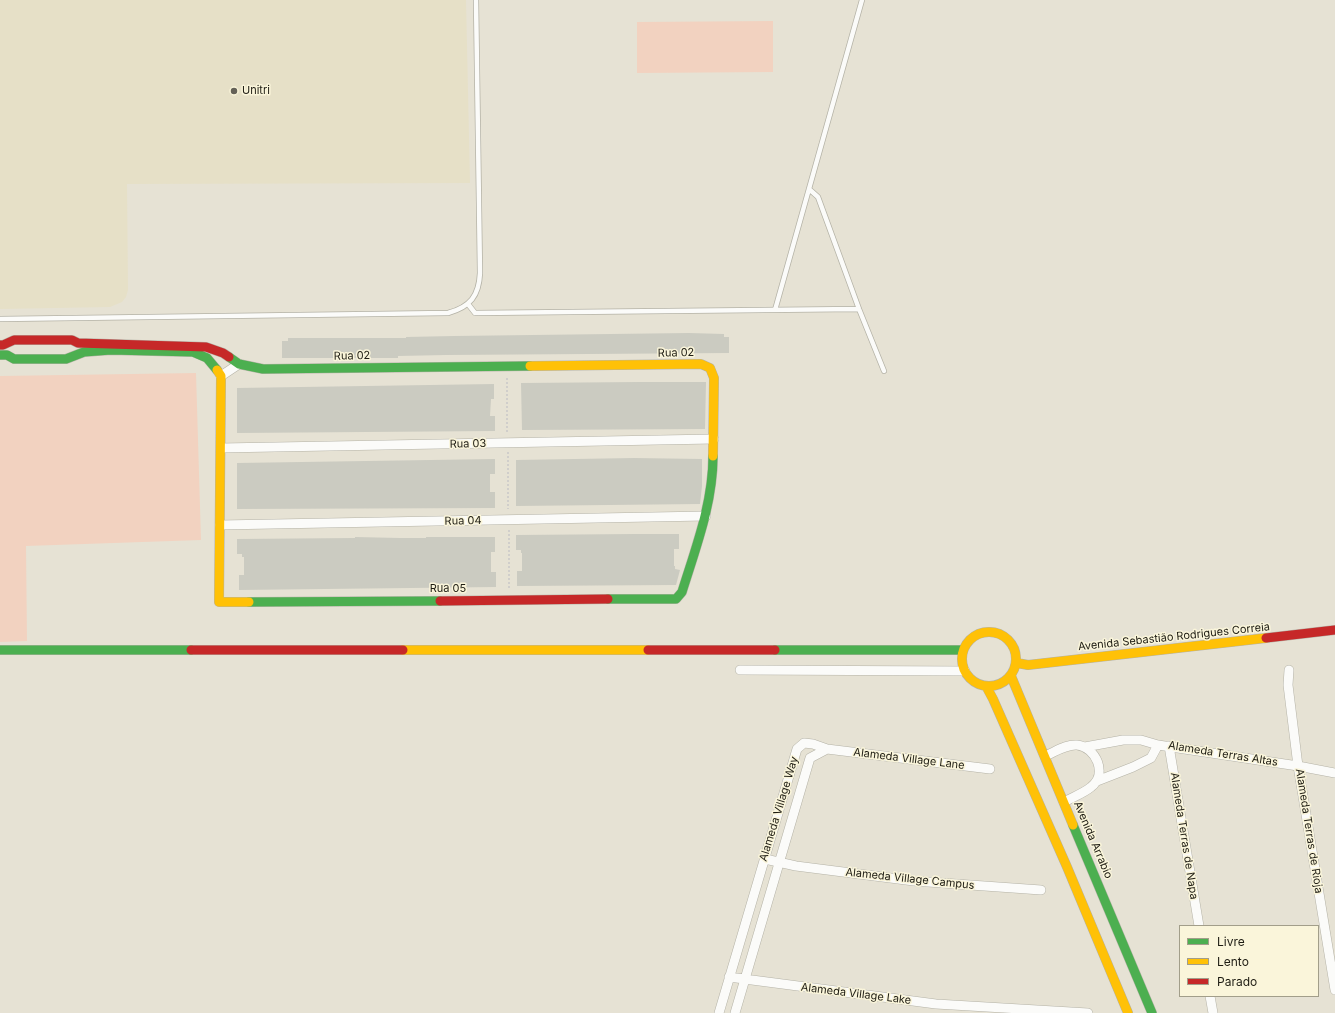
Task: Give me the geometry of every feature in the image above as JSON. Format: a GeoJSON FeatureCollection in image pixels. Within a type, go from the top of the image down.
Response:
{"type":"FeatureCollection","features":[{"type":"Feature","properties":{"kind":"street","name":"Rua 02"},"geometry":{"type":"LineString","coordinates":[[0,345],[14,340],[72,340],[78,344],[206,347],[223,353],[239,364],[263,369],[701,364],[710,368],[714,378],[714,439]]}},
{"type":"Feature","properties":{"kind":"street"},"geometry":{"type":"LineString","coordinates":[[0,355],[7,355],[14,359],[66,359],[84,352],[98,351],[193,352],[205,356],[214,364],[221,376],[220,525]]}},
{"type":"Feature","properties":{"kind":"street"},"geometry":{"type":"LineString","coordinates":[[214,364],[223,353]]}},
{"type":"Feature","properties":{"kind":"street"},"geometry":{"type":"LineString","coordinates":[[221,376],[239,364]]}},
{"type":"Feature","properties":{"kind":"street"},"geometry":{"type":"LineString","coordinates":[[706,516],[714,470],[714,439]]}},
{"type":"Feature","properties":{"kind":"street","name":"Rua 03"},"geometry":{"type":"LineString","coordinates":[[221,448],[714,439]]}},
{"type":"Feature","properties":{"kind":"street","name":"Rua 04"},"geometry":{"type":"LineString","coordinates":[[220,525],[706,516]]}},
{"type":"Feature","properties":{"kind":"street","name":"Rua 05"},"geometry":{"type":"LineString","coordinates":[[220,525],[219,602],[676,599],[682,592],[706,516]]}},
{"type":"Feature","properties":{"kind":"street","name":"Avenida Sebastião Rodrigues Correia"},"geometry":{"type":"LineString","coordinates":[[1017,663],[1028,665],[1335,630]]}},
{"type":"Feature","properties":{"kind":"street"},"geometry":{"type":"LineString","coordinates":[[984,632],[999,634],[1011,642],[1017,655],[1017,663],[1011,676],[1006,681],[999,685],[986,686],[973,681],[965,671],[962,664],[963,650],[967,644],[984,632]]}},
{"type":"Feature","properties":{"kind":"street"},"geometry":{"type":"LineString","coordinates":[[0,650],[963,650]]}},
{"type":"Feature","properties":{"kind":"street"},"geometry":{"type":"LineString","coordinates":[[740,670],[965,671]]}},
{"type":"Feature","properties":{"kind":"street","name":"Alameda Terras de Rioja"},"geometry":{"type":"LineString","coordinates":[[1289,670],[1288,685],[1298,766],[1335,990]]}},
{"type":"Feature","properties":{"kind":"street","name":"Avenida Arrabio"},"geometry":{"type":"LineString","coordinates":[[1011,676],[1152,1013]]}},
{"type":"Feature","properties":{"kind":"street"},"geometry":{"type":"LineString","coordinates":[[986,686],[1067,867],[1128,1013]]}},
{"type":"Feature","properties":{"kind":"street","name":"Alameda Terras Altas"},"geometry":{"type":"LineString","coordinates":[[1085,747],[1123,740],[1141,740],[1158,745],[1335,773]]}},
{"type":"Feature","properties":{"kind":"street","name":"Alameda Village Way"},"geometry":{"type":"LineString","coordinates":[[719,1013],[797,748],[804,743],[813,744],[827,749]]}},
{"type":"Feature","properties":{"kind":"street"},"geometry":{"type":"LineString","coordinates":[[1045,756],[1070,746],[1077,745],[1085,747],[1092,752],[1099,765],[1099,773],[1092,787],[1064,802]]}},
{"type":"Feature","properties":{"kind":"street"},"geometry":{"type":"LineString","coordinates":[[1096,781],[1132,768],[1151,758],[1158,745]]}},
{"type":"Feature","properties":{"kind":"street","name":"Alameda Terras de Napa"},"geometry":{"type":"LineString","coordinates":[[1170,746],[1199,925]]}},
{"type":"Feature","properties":{"kind":"street","name":"Alameda Village Lane"},"geometry":{"type":"LineString","coordinates":[[827,749],[990,769]]}},
{"type":"Feature","properties":{"kind":"street","name":"Alameda Village Way"},"geometry":{"type":"LineString","coordinates":[[735,1013],[810,758],[827,749]]}},
{"type":"Feature","properties":{"kind":"street","name":"Alameda Village Campus"},"geometry":{"type":"LineString","coordinates":[[765,858],[796,866],[914,881],[1041,890]]}},
{"type":"Feature","properties":{"kind":"street"},"geometry":{"type":"LineString","coordinates":[[1067,867],[1081,861],[1088,860]]}},
{"type":"Feature","properties":{"kind":"street","name":"Alameda Village Lake"},"geometry":{"type":"LineString","coordinates":[[730,977],[936,1004],[1088,1013]]}},
{"type":"Feature","properties":{"kind":"street"},"geometry":{"type":"LineString","coordinates":[[1210,997],[1213,1013]]}},
{"type":"Feature","properties":{"kind":"lane"},"geometry":{"type":"LineString","coordinates":[[0,319],[448,313],[459,310],[468,304],[480,285],[476,0]]}},
{"type":"Feature","properties":{"kind":"lane"},"geometry":{"type":"LineString","coordinates":[[775,310],[862,0]]}},
{"type":"Feature","properties":{"kind":"lane"},"geometry":{"type":"LineString","coordinates":[[809,189],[818,197],[859,309],[884,371]]}},
{"type":"Feature","properties":{"kind":"lane"},"geometry":{"type":"LineString","coordinates":[[468,304],[475,313],[859,309]]}},
{"type":"Feature","properties":{"kind":"path"},"geometry":{"type":"LineString","coordinates":[[506,366],[510,601]]}},
{"type":"Feature","properties":{"kind":"shaded area","name":"Unitri"},"geometry":{"type":"Polygon","coordinates":[[[0,0],[466,0],[470,183],[127,184],[128,290],[126,297],[122,302],[110,307],[0,309],[0,0]]]}},
{"type":"Feature","properties":{"kind":"shaded area"},"geometry":{"type":"Polygon","coordinates":[[[773,21],[773,72],[637,73],[637,22],[773,21]]]}},
{"type":"Feature","properties":{"kind":"shaded area"},"geometry":{"type":"Polygon","coordinates":[[[196,373],[201,540],[26,546],[27,641],[0,642],[0,376],[196,373]]]}},
{"type":"Feature","properties":{"kind":"building"},"geometry":{"type":"Polygon","coordinates":[[[689,333],[724,334],[724,337],[729,337],[729,353],[446,355],[398,356],[398,358],[282,358],[282,341],[288,341],[288,338],[406,338],[689,333]]]}},
{"type":"Feature","properties":{"kind":"building"},"geometry":{"type":"Polygon","coordinates":[[[706,382],[705,429],[522,430],[521,383],[706,382]]]}},
{"type":"Feature","properties":{"kind":"building"},"geometry":{"type":"Polygon","coordinates":[[[494,384],[494,399],[491,399],[490,416],[495,416],[495,431],[237,433],[237,388],[494,384]]]}},
{"type":"Feature","properties":{"kind":"building"},"geometry":{"type":"Polygon","coordinates":[[[634,458],[702,459],[700,504],[516,506],[516,460],[634,458]]]}},
{"type":"Feature","properties":{"kind":"building"},"geometry":{"type":"Polygon","coordinates":[[[495,459],[495,474],[490,474],[490,492],[495,492],[495,508],[237,509],[237,463],[495,459]]]}},
{"type":"Feature","properties":{"kind":"building"},"geometry":{"type":"Polygon","coordinates":[[[679,534],[679,549],[674,549],[674,566],[675,569],[680,570],[676,585],[517,586],[517,571],[522,571],[522,553],[521,550],[516,550],[516,535],[679,534]]]}},
{"type":"Feature","properties":{"kind":"building"},"geometry":{"type":"Polygon","coordinates":[[[495,537],[495,552],[491,552],[491,572],[496,572],[496,587],[239,590],[239,575],[244,575],[244,557],[242,557],[242,554],[237,554],[237,539],[495,537]]]}},
{"type":"Feature","properties":{"kind":"traffic: fast"},"geometry":{"type":"LineString","coordinates":[[0,355],[7,355],[14,359],[66,359],[84,352],[111,350],[193,352],[207,358],[217,370]]}},
{"type":"Feature","properties":{"kind":"traffic: fast"},"geometry":{"type":"LineString","coordinates":[[229,357],[239,364],[263,369],[530,366]]}},
{"type":"Feature","properties":{"kind":"traffic: fast"},"geometry":{"type":"LineString","coordinates":[[608,599],[676,599],[682,592],[707,508],[713,456]]}},
{"type":"Feature","properties":{"kind":"traffic: fast"},"geometry":{"type":"LineString","coordinates":[[249,602],[440,601]]}},
{"type":"Feature","properties":{"kind":"traffic: fast"},"geometry":{"type":"LineString","coordinates":[[0,650],[191,650]]}},
{"type":"Feature","properties":{"kind":"traffic: fast"},"geometry":{"type":"LineString","coordinates":[[775,650],[963,650]]}},
{"type":"Feature","properties":{"kind":"traffic: fast"},"geometry":{"type":"LineString","coordinates":[[1073,825],[1152,1013]]}},
{"type":"Feature","properties":{"kind":"traffic: slow"},"geometry":{"type":"LineString","coordinates":[[530,366],[701,364],[710,368],[714,378],[713,456]]}},
{"type":"Feature","properties":{"kind":"traffic: slow"},"geometry":{"type":"LineString","coordinates":[[217,370],[221,376],[219,602],[249,602]]}},
{"type":"Feature","properties":{"kind":"traffic: slow"},"geometry":{"type":"LineString","coordinates":[[984,632],[994,632],[1004,636],[1012,644],[1016,654],[1016,659],[1016,664],[1012,674],[1004,682],[994,686],[984,686],[974,682],[966,674],[962,664],[962,654],[966,644],[974,636],[984,632]]}},
{"type":"Feature","properties":{"kind":"traffic: slow"},"geometry":{"type":"LineString","coordinates":[[1017,663],[1028,665],[1266,638]]}},
{"type":"Feature","properties":{"kind":"traffic: slow"},"geometry":{"type":"LineString","coordinates":[[403,650],[648,650]]}},
{"type":"Feature","properties":{"kind":"traffic: slow"},"geometry":{"type":"LineString","coordinates":[[1011,676],[1073,825]]}},
{"type":"Feature","properties":{"kind":"traffic: slow"},"geometry":{"type":"LineString","coordinates":[[986,686],[1067,867],[1128,1013]]}},
{"type":"Feature","properties":{"kind":"traffic: jam"},"geometry":{"type":"LineString","coordinates":[[0,345],[14,340],[72,340],[78,343],[206,347],[223,353],[229,357]]}},
{"type":"Feature","properties":{"kind":"traffic: jam"},"geometry":{"type":"LineString","coordinates":[[440,601],[608,599]]}},
{"type":"Feature","properties":{"kind":"traffic: jam"},"geometry":{"type":"LineString","coordinates":[[1266,638],[1335,630]]}},
{"type":"Feature","properties":{"kind":"traffic: jam"},"geometry":{"type":"LineString","coordinates":[[191,650],[403,650]]}},
{"type":"Feature","properties":{"kind":"traffic: jam"},"geometry":{"type":"LineString","coordinates":[[648,650],[775,650]]}},
{"type":"Feature","properties":{"kind":"place","name":"Unitri"},"geometry":{"type":"Point","coordinates":[234,91]}}]}
